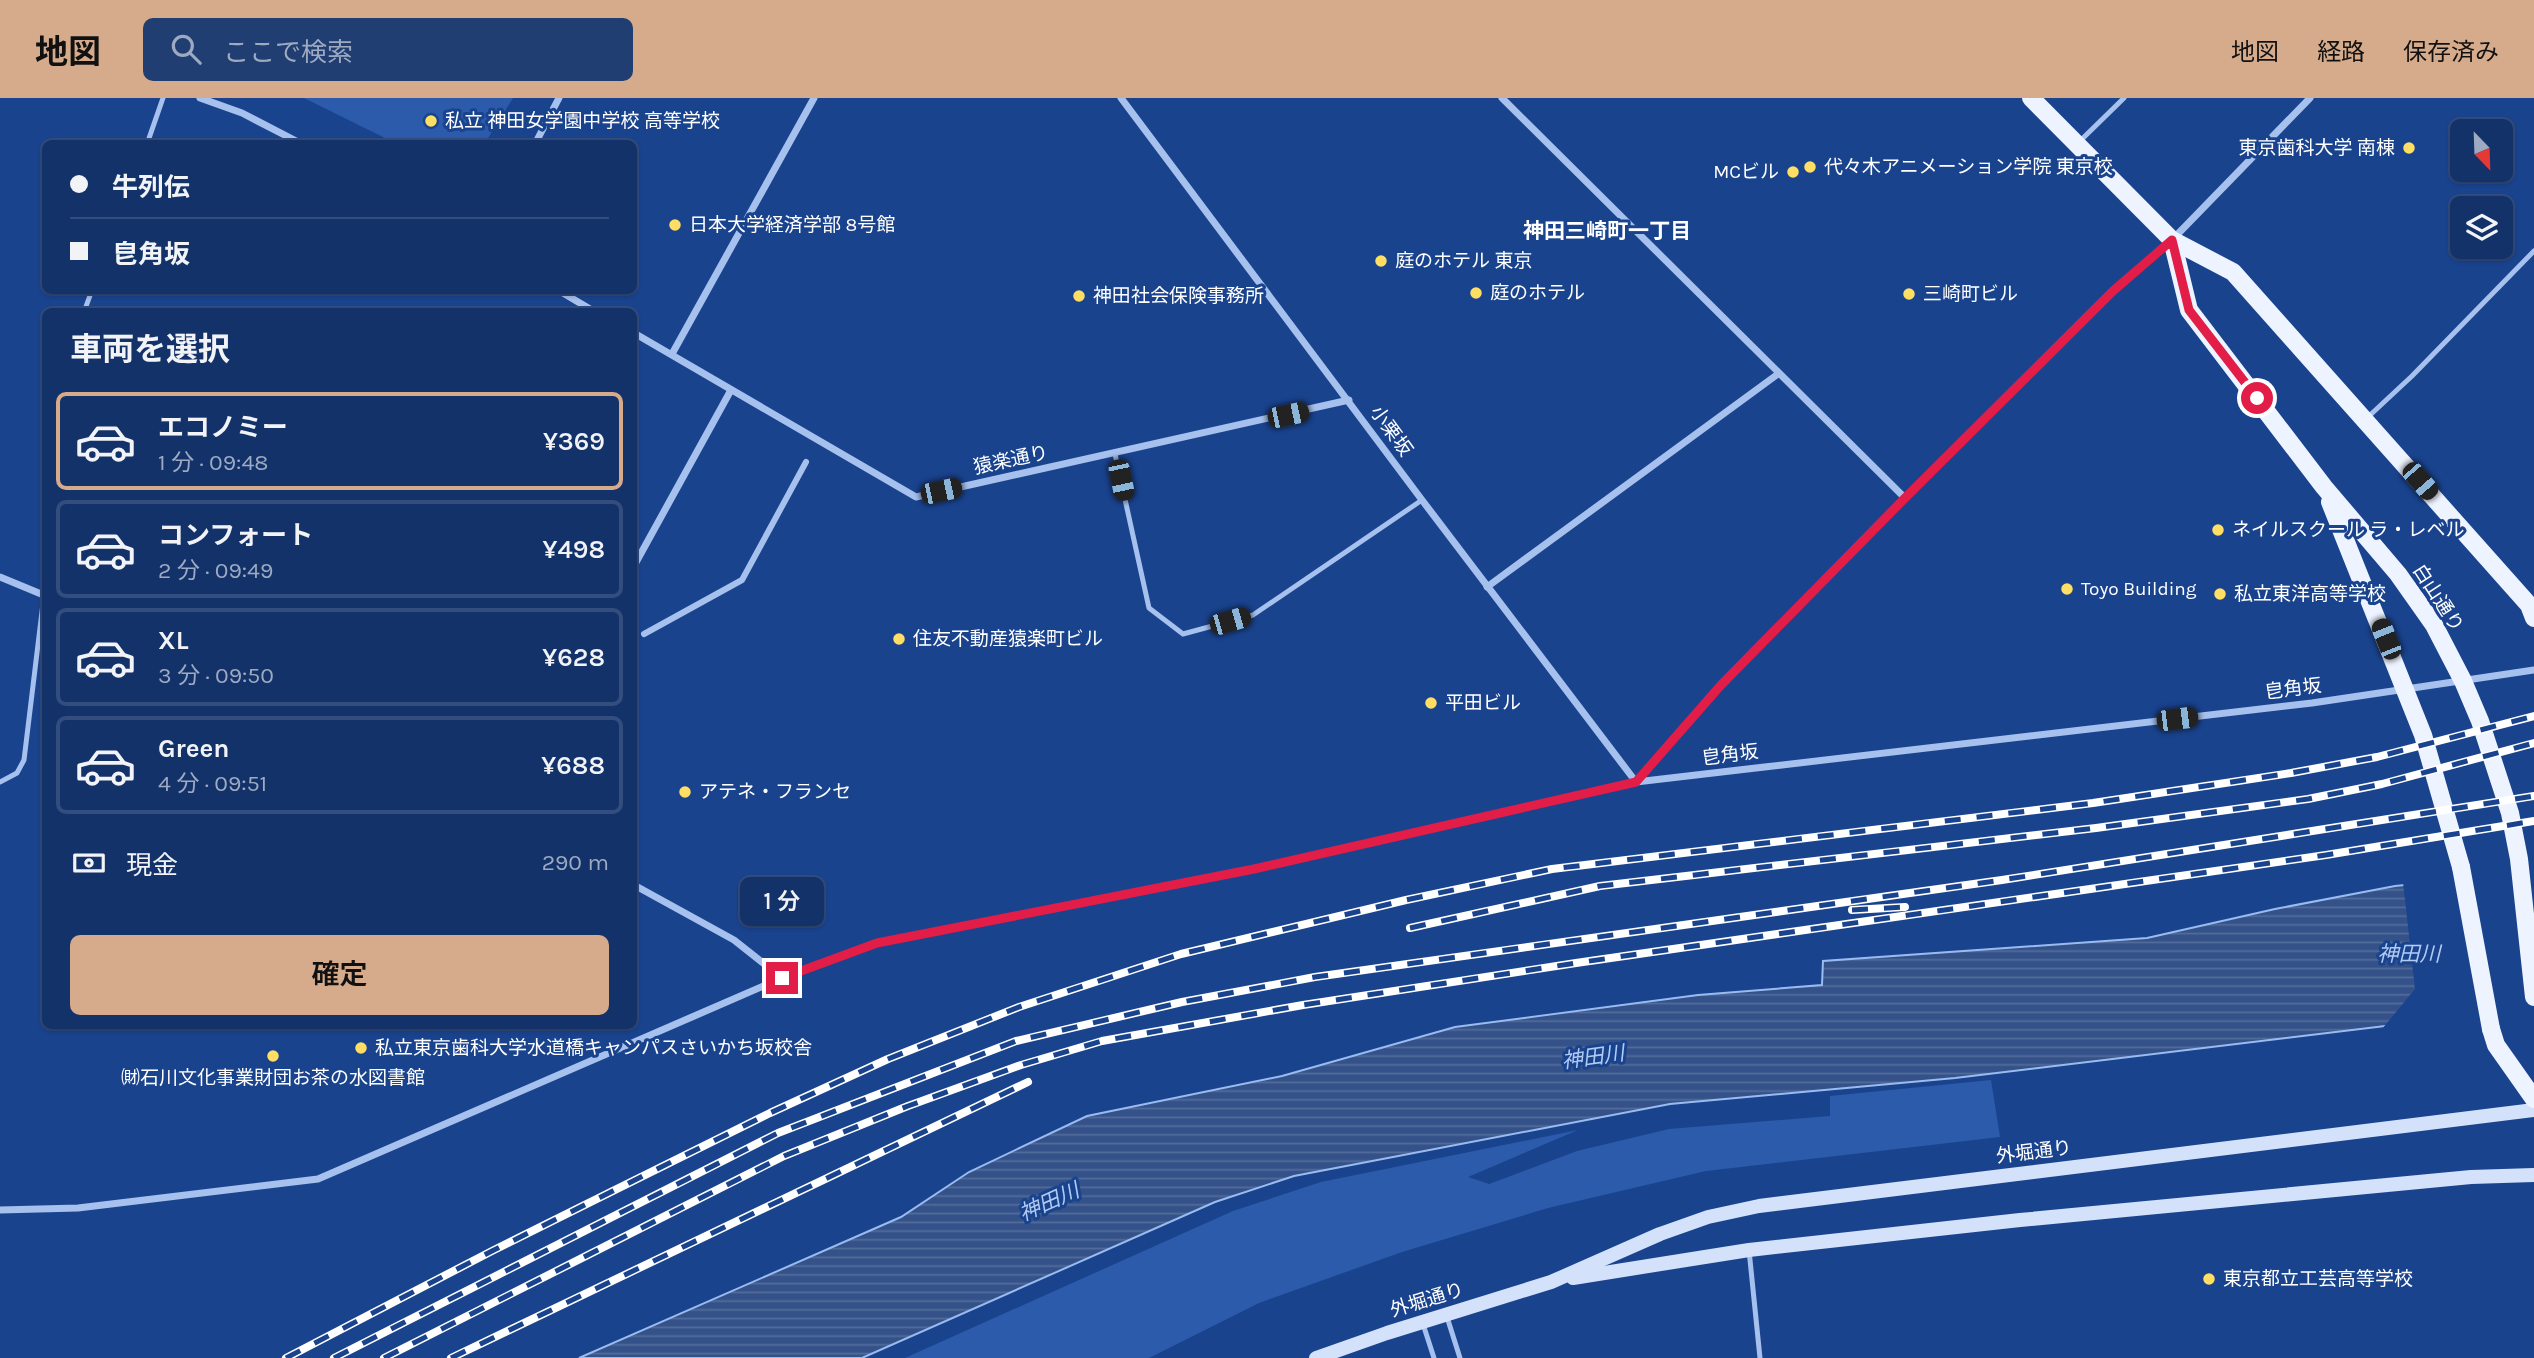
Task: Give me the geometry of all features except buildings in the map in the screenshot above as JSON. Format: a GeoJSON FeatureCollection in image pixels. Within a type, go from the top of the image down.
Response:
{"type":"FeatureCollection","features":[{"type":"Feature","properties":{"kind":"main road"},"geometry":{"type":"LineString","coordinates":[[2031,98],[2172,240],[2232,272],[2366,419],[2529,605],[2534,618]]}},
{"type":"Feature","properties":{"kind":"main road","name":"白山通り"},"geometry":{"type":"LineString","coordinates":[[2172,240],[2189,310],[2324,487],[2398,575],[2434,625],[2463,681],[2480,721],[2510,813],[2519,859],[2534,998]]}},
{"type":"Feature","properties":{"kind":"main road"},"geometry":{"type":"LineString","coordinates":[[2324,487],[2423,735],[2461,867],[2496,1045],[2534,1099]]}},
{"type":"Feature","properties":{"kind":"main road","name":"外堀通り"},"geometry":{"type":"LineString","coordinates":[[1316,1358],[1551,1282],[1660,1234],[1708,1217],[1759,1206],[2534,1110]]}},
{"type":"Feature","properties":{"kind":"main road","name":"外堀通り"},"geometry":{"type":"LineString","coordinates":[[1551,1282],[1749,1250],[2074,1214],[2471,1177],[2534,1175]]}},
{"type":"Feature","properties":{"kind":"street"},"geometry":{"type":"LineString","coordinates":[[200,98],[242,113],[294,140]]}},
{"type":"Feature","properties":{"kind":"street"},"geometry":{"type":"LineString","coordinates":[[537,140],[559,98]]}},
{"type":"Feature","properties":{"kind":"street"},"geometry":{"type":"LineString","coordinates":[[672,354],[814,98]]}},
{"type":"Feature","properties":{"kind":"street","name":"小栗坂"},"geometry":{"type":"LineString","coordinates":[[1121,98],[1636,782]]}},
{"type":"Feature","properties":{"kind":"street"},"geometry":{"type":"LineString","coordinates":[[1502,98],[1905,498]]}},
{"type":"Feature","properties":{"kind":"street"},"geometry":{"type":"LineString","coordinates":[[1636,782],[1721,685],[1905,498],[2113,291],[2172,240],[2310,98]]}},
{"type":"Feature","properties":{"kind":"street"},"geometry":{"type":"LineString","coordinates":[[565,294],[588,308]]}},
{"type":"Feature","properties":{"kind":"street","name":"猿楽通り"},"geometry":{"type":"LineString","coordinates":[[637,335],[916,497],[1349,400]]}},
{"type":"Feature","properties":{"kind":"street"},"geometry":{"type":"LineString","coordinates":[[1487,587],[1778,374]]}},
{"type":"Feature","properties":{"kind":"street"},"geometry":{"type":"LineString","coordinates":[[637,561],[731,390]]}},
{"type":"Feature","properties":{"kind":"street"},"geometry":{"type":"LineString","coordinates":[[644,634],[742,580],[806,462]]}},
{"type":"Feature","properties":{"kind":"street"},"geometry":{"type":"LineString","coordinates":[[0,577],[42,595]]}},
{"type":"Feature","properties":{"kind":"street","name":"皀角坂"},"geometry":{"type":"LineString","coordinates":[[0,1210],[78,1208],[318,1179],[782,978],[877,943],[1254,869],[1636,782],[2312,703],[2534,670]]}},
{"type":"Feature","properties":{"kind":"street"},"geometry":{"type":"LineString","coordinates":[[637,887],[734,940],[782,978]]}},
{"type":"Feature","properties":{"kind":"lane"},"geometry":{"type":"LineString","coordinates":[[147,140],[163,98]]}},
{"type":"Feature","properties":{"kind":"lane"},"geometry":{"type":"LineString","coordinates":[[2077,144],[2124,98]]}},
{"type":"Feature","properties":{"kind":"lane"},"geometry":{"type":"LineString","coordinates":[[2366,419],[2412,376],[2534,251]]}},
{"type":"Feature","properties":{"kind":"lane"},"geometry":{"type":"LineString","coordinates":[[577,308],[580,303]]}},
{"type":"Feature","properties":{"kind":"lane"},"geometry":{"type":"LineString","coordinates":[[1115,454],[1149,608],[1184,634],[1252,615],[1422,500]]}},
{"type":"Feature","properties":{"kind":"lane"},"geometry":{"type":"LineString","coordinates":[[0,782],[17,773],[24,760],[42,619]]}},
{"type":"Feature","properties":{"kind":"lane"},"geometry":{"type":"LineString","coordinates":[[1749,1250],[1760,1358]]}},
{"type":"Feature","properties":{"kind":"lane"},"geometry":{"type":"LineString","coordinates":[[1446,1314],[1460,1358]]}},
{"type":"Feature","properties":{"kind":"lane"},"geometry":{"type":"LineString","coordinates":[[1423,1322],[1434,1358]]}},
{"type":"Feature","properties":{"kind":"shaded area","name":"私立 神田女学園中学校 高等学校"},"geometry":{"type":"Polygon","coordinates":[[[304,98],[513,98],[487,140],[389,140],[304,98]]]}},
{"type":"Feature","properties":{"kind":"shaded area"},"geometry":{"type":"Polygon","coordinates":[[[1991,1080],[2000,1137],[1706,1171],[1548,1208],[1402,1252],[1259,1303],[1149,1358],[905,1358],[1233,1211],[1321,1182],[1578,1130],[1468,1177],[1489,1184],[1577,1151],[1669,1129],[1830,1116],[1830,1096],[1991,1080]]]}},
{"type":"Feature","properties":{"kind":"water","name":"神田川"},"geometry":{"type":"Polygon","coordinates":[[[2534,872],[2534,1008],[1955,1078],[1670,1104],[1294,1176],[1215,1202],[862,1358],[579,1358],[901,1217],[969,1172],[1087,1116],[1282,1076],[1455,1027],[1698,995],[1822,985],[1823,961],[2147,938],[2275,909],[2395,886],[2534,872]]]}},
{"type":"Feature","properties":{"kind":"pier"},"geometry":{"type":"Polygon","coordinates":[[[2534,869],[2534,1012],[2382,1029],[2415,989],[2403,882],[2534,869]]]}},
{"type":"Feature","properties":{"kind":"railway"},"geometry":{"type":"LineString","coordinates":[[286,1358],[492,1251],[770,1113],[888,1059],[1019,1007],[1181,954],[1406,900],[1552,869],[2093,803],[2291,773],[2377,757],[2534,716]]}},
{"type":"Feature","properties":{"kind":"railway"},"geometry":{"type":"LineString","coordinates":[[1410,928],[1600,886],[2096,828],[2308,799],[2382,784],[2534,743]]}},
{"type":"Feature","properties":{"kind":"railway"},"geometry":{"type":"LineString","coordinates":[[334,1358],[778,1133],[1016,1041],[1182,1002],[1315,977],[2002,880],[2534,796]]}},
{"type":"Feature","properties":{"kind":"railway"},"geometry":{"type":"LineString","coordinates":[[384,1358],[784,1156],[908,1106],[1021,1065],[1102,1041],[1303,1005],[1576,963],[2326,855],[2534,821]]}},
{"type":"Feature","properties":{"kind":"railway"},"geometry":{"type":"LineString","coordinates":[[1852,910],[1905,907]]}},
{"type":"Feature","properties":{"kind":"railway"},"geometry":{"type":"LineString","coordinates":[[451,1358],[1028,1082]]}},
{"type":"Feature","properties":{"kind":"place","name":"私立 神田女学園中学校 高等学校"},"geometry":{"type":"Point","coordinates":[431,121]}},
{"type":"Feature","properties":{"kind":"place","name":"東京歯科大学 南棟"},"geometry":{"type":"Point","coordinates":[2409,148]}},
{"type":"Feature","properties":{"kind":"place","name":"代々木アニメーション学院 東京校"},"geometry":{"type":"Point","coordinates":[1810,167]}},
{"type":"Feature","properties":{"kind":"place","name":"MCビル"},"geometry":{"type":"Point","coordinates":[1793,172]}},
{"type":"Feature","properties":{"kind":"place","name":"日本大学経済学部 8号館"},"geometry":{"type":"Point","coordinates":[675,225]}},
{"type":"Feature","properties":{"kind":"place","name":"庭のホテル 東京"},"geometry":{"type":"Point","coordinates":[1381,261]}},
{"type":"Feature","properties":{"kind":"place","name":"庭のホテル"},"geometry":{"type":"Point","coordinates":[1476,293]}},
{"type":"Feature","properties":{"kind":"place","name":"三崎町ビル"},"geometry":{"type":"Point","coordinates":[1909,294]}},
{"type":"Feature","properties":{"kind":"place","name":"神田社会保険事務所"},"geometry":{"type":"Point","coordinates":[1079,296]}},
{"type":"Feature","properties":{"kind":"place","name":"ネイルスクール ラ・レベル"},"geometry":{"type":"Point","coordinates":[2218,530]}},
{"type":"Feature","properties":{"kind":"place","name":"Toyo Building"},"geometry":{"type":"Point","coordinates":[2067,589]}},
{"type":"Feature","properties":{"kind":"place","name":"私立東洋高等学校"},"geometry":{"type":"Point","coordinates":[2220,594]}},
{"type":"Feature","properties":{"kind":"place","name":"住友不動産猿楽町ビル"},"geometry":{"type":"Point","coordinates":[899,639]}},
{"type":"Feature","properties":{"kind":"place","name":"平田ビル"},"geometry":{"type":"Point","coordinates":[1431,703]}},
{"type":"Feature","properties":{"kind":"place","name":"アテネ・フランセ"},"geometry":{"type":"Point","coordinates":[685,792]}},
{"type":"Feature","properties":{"kind":"place","name":"私立東京歯科大学水道橋キャンパスさいかち坂校舎"},"geometry":{"type":"Point","coordinates":[361,1048]}},
{"type":"Feature","properties":{"kind":"place","name":"㈶石川文化事業財団お茶の水図書館"},"geometry":{"type":"Point","coordinates":[273,1056]}},
{"type":"Feature","properties":{"kind":"place","name":"東京都立工芸高等学校"},"geometry":{"type":"Point","coordinates":[2209,1279]}},
{"type":"Feature","properties":{"kind":"district","name":"神田三崎町一丁目"},"geometry":{"type":"Point","coordinates":[1607,231]}},
{"type":"Feature","properties":{"kind":"route"},"geometry":{"type":"LineString","coordinates":[[782,978],[877,943],[1254,869],[1636,782],[1721,685],[1905,498],[2113,291],[2172,240],[2189,310],[2257,398]]}}]}
